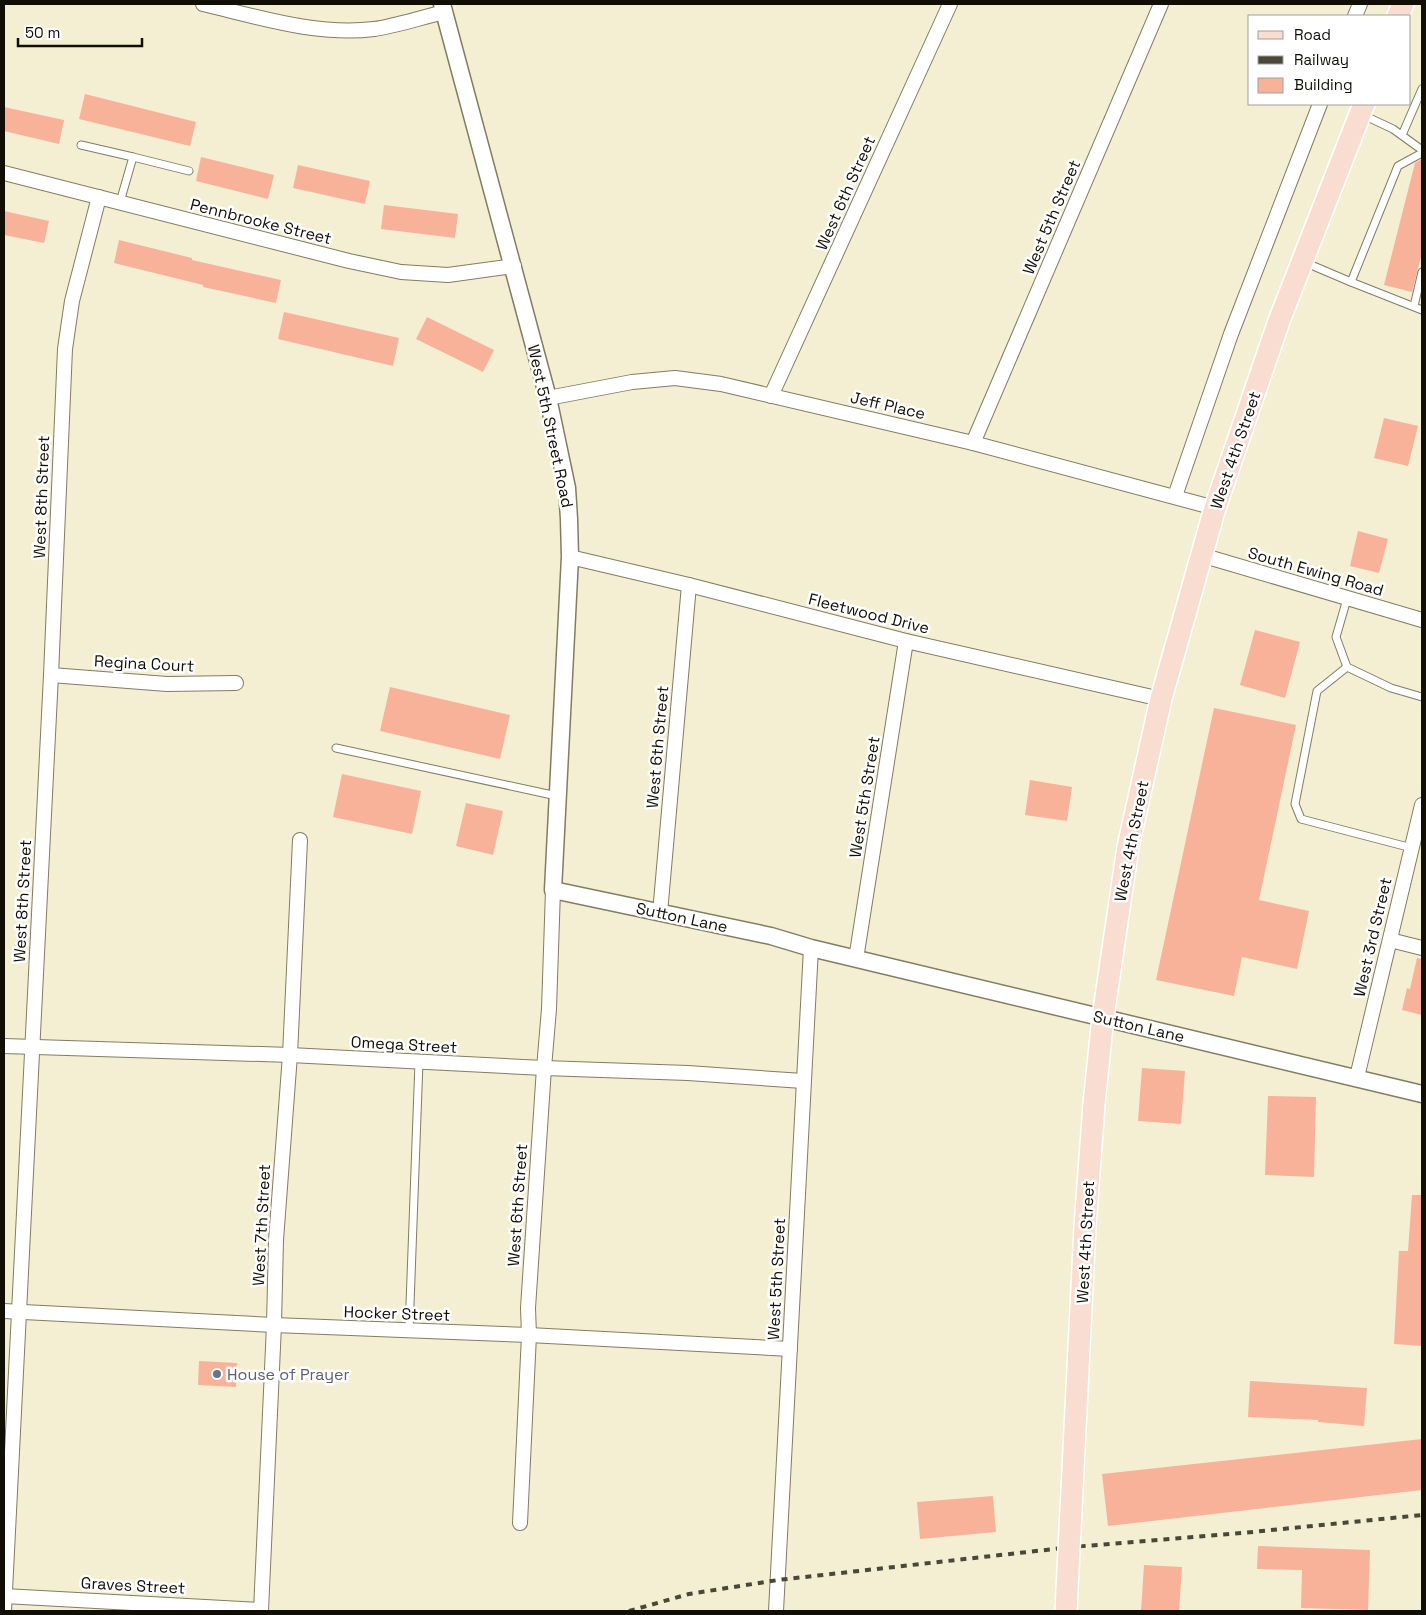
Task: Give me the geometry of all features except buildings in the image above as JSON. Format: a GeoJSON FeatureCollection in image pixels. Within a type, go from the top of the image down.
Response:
{"type":"FeatureCollection","features":[{"type":"Feature","properties":{"kind":"main road","name":"West 4th Street"},"geometry":{"type":"LineString","coordinates":[[1066,1611],[1085,1227],[1094,1104],[1103,1017],[1128,847],[1161,699],[1215,508],[1280,321],[1362,109]]}},
{"type":"Feature","properties":{"kind":"street"},"geometry":{"type":"LineString","coordinates":[[203,4],[327,30],[374,29],[444,8]]}},
{"type":"Feature","properties":{"kind":"street","name":"West 6th Street"},"geometry":{"type":"LineString","coordinates":[[771,396],[950,4]]}},
{"type":"Feature","properties":{"kind":"street","name":"West 5th Street"},"geometry":{"type":"LineString","coordinates":[[974,443],[1162,4]]}},
{"type":"Feature","properties":{"kind":"street","name":"West 5th Street Road"},"geometry":{"type":"LineString","coordinates":[[444,8],[548,398],[567,488],[570,519],[570,556],[553,890]]}},
{"type":"Feature","properties":{"kind":"street"},"geometry":{"type":"LineString","coordinates":[[1175,496],[1230,334],[1320,105]]}},
{"type":"Feature","properties":{"kind":"street","name":"Pennbrooke Street"},"geometry":{"type":"LineString","coordinates":[[4,172],[349,261],[400,272],[448,275],[514,266]]}},
{"type":"Feature","properties":{"kind":"street","name":"West 8th Street"},"geometry":{"type":"LineString","coordinates":[[4,1611],[51,675],[64,349],[72,301],[99,197]]}},
{"type":"Feature","properties":{"kind":"street","name":"Jeff Place"},"geometry":{"type":"LineString","coordinates":[[548,398],[632,382],[675,378],[721,384],[974,443],[1215,508]]}},
{"type":"Feature","properties":{"kind":"street","name":"Fleetwood Drive"},"geometry":{"type":"LineString","coordinates":[[570,556],[906,641],[1161,699]]}},
{"type":"Feature","properties":{"kind":"street","name":"South Ewing Road"},"geometry":{"type":"LineString","coordinates":[[1201,556],[1422,620]]}},
{"type":"Feature","properties":{"kind":"street","name":"West 6th Street"},"geometry":{"type":"LineString","coordinates":[[660,913],[689,585]]}},
{"type":"Feature","properties":{"kind":"street","name":"West 5th Street"},"geometry":{"type":"LineString","coordinates":[[856,958],[906,641]]}},
{"type":"Feature","properties":{"kind":"street","name":"Regina Court"},"geometry":{"type":"LineString","coordinates":[[51,675],[167,684],[236,684]]}},
{"type":"Feature","properties":{"kind":"street","name":"West 3rd Street"},"geometry":{"type":"LineString","coordinates":[[1357,1077],[1422,805]]}},
{"type":"Feature","properties":{"kind":"street","name":"West 7th Street"},"geometry":{"type":"LineString","coordinates":[[261,1610],[276,1240],[290,1055],[300,840]]}},
{"type":"Feature","properties":{"kind":"street","name":"West 6th Street"},"geometry":{"type":"LineString","coordinates":[[520,1523],[529,1335],[528,1308],[549,1009],[553,890]]}},
{"type":"Feature","properties":{"kind":"street","name":"Sutton Lane"},"geometry":{"type":"LineString","coordinates":[[553,890],[771,936],[811,948],[1422,1094]]}},
{"type":"Feature","properties":{"kind":"street"},"geometry":{"type":"LineString","coordinates":[[1390,940],[1422,948]]}},
{"type":"Feature","properties":{"kind":"street","name":"West 5th Street"},"geometry":{"type":"LineString","coordinates":[[776,1611],[811,948]]}},
{"type":"Feature","properties":{"kind":"street","name":"Omega Street"},"geometry":{"type":"LineString","coordinates":[[4,1046],[290,1055],[544,1068],[688,1073],[803,1081]]}},
{"type":"Feature","properties":{"kind":"street","name":"Hocker Street"},"geometry":{"type":"LineString","coordinates":[[4,1311],[790,1349]]}},
{"type":"Feature","properties":{"kind":"street","name":"Graves Street"},"geometry":{"type":"LineString","coordinates":[[4,1596],[261,1610]]}},
{"type":"Feature","properties":{"kind":"lane"},"geometry":{"type":"LineString","coordinates":[[1402,135],[1422,89]]}},
{"type":"Feature","properties":{"kind":"lane"},"geometry":{"type":"LineString","coordinates":[[1350,282],[1398,166],[1422,152],[1402,135],[1362,109]]}},
{"type":"Feature","properties":{"kind":"lane"},"geometry":{"type":"LineString","coordinates":[[81,145],[190,172]]}},
{"type":"Feature","properties":{"kind":"lane"},"geometry":{"type":"LineString","coordinates":[[120,202],[133,158]]}},
{"type":"Feature","properties":{"kind":"lane"},"geometry":{"type":"LineString","coordinates":[[1304,261],[1350,282],[1422,310]]}},
{"type":"Feature","properties":{"kind":"lane"},"geometry":{"type":"LineString","coordinates":[[1414,306],[1422,272]]}},
{"type":"Feature","properties":{"kind":"lane"},"geometry":{"type":"LineString","coordinates":[[1347,598],[1336,638],[1347,666],[1391,688],[1422,697]]}},
{"type":"Feature","properties":{"kind":"lane"},"geometry":{"type":"LineString","coordinates":[[1347,666],[1317,691],[1294,804],[1302,819],[1412,848]]}},
{"type":"Feature","properties":{"kind":"lane"},"geometry":{"type":"LineString","coordinates":[[336,748],[558,796]]}},
{"type":"Feature","properties":{"kind":"lane"},"geometry":{"type":"LineString","coordinates":[[408,1331],[419,1062]]}},
{"type":"Feature","properties":{"kind":"railway"},"geometry":{"type":"LineString","coordinates":[[629,1611],[689,1594],[778,1580],[1072,1547],[1242,1533],[1422,1515]]}},
{"type":"Feature","properties":{"kind":"place","name":"House of Prayer"},"geometry":{"type":"Point","coordinates":[217,1374]}}]}
